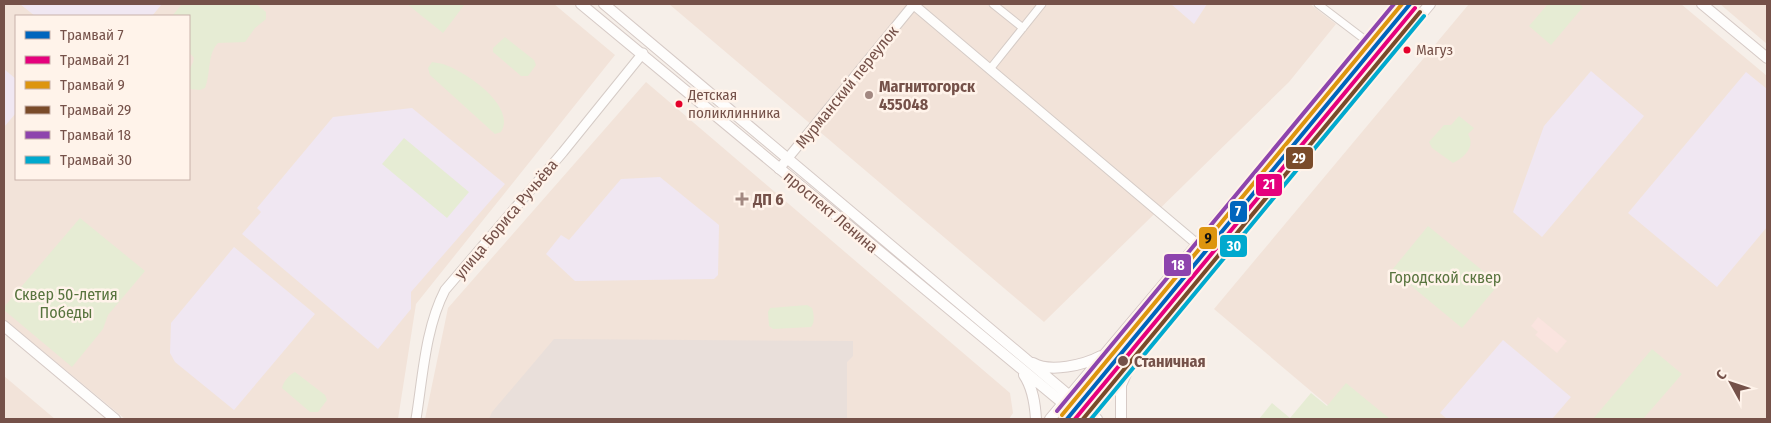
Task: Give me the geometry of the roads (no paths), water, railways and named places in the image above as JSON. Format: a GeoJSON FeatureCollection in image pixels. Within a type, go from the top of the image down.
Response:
{"type":"FeatureCollection","features":[{"type":"Feature","properties":{"kind":"main road","name":"проспект Ленина"},"geometry":{"type":"LineString","coordinates":[[581,4],[1063,404],[1089,418]]}},
{"type":"Feature","properties":{"kind":"main road","name":"проспект Ленина"},"geometry":{"type":"LineString","coordinates":[[604,4],[787,160],[1070,396],[1089,418]]}},
{"type":"Feature","properties":{"kind":"main road"},"geometry":{"type":"LineString","coordinates":[[1050,419],[1400,4]]}},
{"type":"Feature","properties":{"kind":"main road"},"geometry":{"type":"LineString","coordinates":[[1089,418],[1130,364],[1271,192],[1430,4]]}},
{"type":"Feature","properties":{"kind":"main road"},"geometry":{"type":"LineString","coordinates":[[1702,4],[1767,58]]}},
{"type":"Feature","properties":{"kind":"main road","name":"улица Бориса Ручьёва"},"geometry":{"type":"LineString","coordinates":[[643,54],[651,44]]}},
{"type":"Feature","properties":{"kind":"main road"},"geometry":{"type":"LineString","coordinates":[[4,326],[115,419]]}},
{"type":"Feature","properties":{"kind":"main road"},"geometry":{"type":"LineString","coordinates":[[1022,356],[1036,365],[1047,367],[1071,366],[1091,361],[1106,353]]}},
{"type":"Feature","properties":{"kind":"main road"},"geometry":{"type":"LineString","coordinates":[[1122,419],[1120,403],[1121,385],[1130,364]]}},
{"type":"Feature","properties":{"kind":"main road"},"geometry":{"type":"LineString","coordinates":[[1017,366],[1029,382],[1035,405],[1036,419]]}},
{"type":"Feature","properties":{"kind":"street"},"geometry":{"type":"LineString","coordinates":[[914,4],[1197,244]]}},
{"type":"Feature","properties":{"kind":"street","name":"Мурманский переулок"},"geometry":{"type":"LineString","coordinates":[[779,169],[914,4]]}},
{"type":"Feature","properties":{"kind":"street"},"geometry":{"type":"LineString","coordinates":[[994,4],[1023,28]]}},
{"type":"Feature","properties":{"kind":"street"},"geometry":{"type":"LineString","coordinates":[[990,69],[1042,4]]}},
{"type":"Feature","properties":{"kind":"street"},"geometry":{"type":"LineString","coordinates":[[1318,4],[1368,42]]}},
{"type":"Feature","properties":{"kind":"street","name":"улица Бориса Ручьёва"},"geometry":{"type":"LineString","coordinates":[[416,419],[432,324],[436,308],[446,290],[643,54]]}},
{"type":"Feature","properties":{"kind":"tram line","name":"18"},"geometry":{"type":"LineString","coordinates":[[1057,411],[1394,4]]}},
{"type":"Feature","properties":{"kind":"tram line","name":"9"},"geometry":{"type":"LineString","coordinates":[[1062,415],[1402,4]]}},
{"type":"Feature","properties":{"kind":"tram line","name":"7"},"geometry":{"type":"LineString","coordinates":[[1067,419],[1410,4]]}},
{"type":"Feature","properties":{"kind":"tram line","name":"21"},"geometry":{"type":"LineString","coordinates":[[1075,419],[1415,8]]}},
{"type":"Feature","properties":{"kind":"tram line","name":"29"},"geometry":{"type":"LineString","coordinates":[[1083,419],[1420,12]]}},
{"type":"Feature","properties":{"kind":"tram line","name":"30"},"geometry":{"type":"LineString","coordinates":[[1091,419],[1424,16]]}},
{"type":"Feature","properties":{"kind":"place","name":"Магуз"},"geometry":{"type":"Point","coordinates":[1407,50]}},
{"type":"Feature","properties":{"kind":"place","name":"Магнитогорск 455048"},"geometry":{"type":"Point","coordinates":[869,95]}},
{"type":"Feature","properties":{"kind":"place","name":"Детская поликлинника"},"geometry":{"type":"Point","coordinates":[679,104]}},
{"type":"Feature","properties":{"kind":"place","name":"ДП 6"},"geometry":{"type":"Point","coordinates":[742,199]}},
{"type":"Feature","properties":{"kind":"place","name":"Станичная"},"geometry":{"type":"Point","coordinates":[1123,361]}},
{"type":"Feature","properties":{"kind":"park label","name":"Городской сквер"},"geometry":{"type":"Point","coordinates":[1445,277]}},
{"type":"Feature","properties":{"kind":"park label","name":"Сквер 50-летия Победы"},"geometry":{"type":"Point","coordinates":[66,303]}}]}
